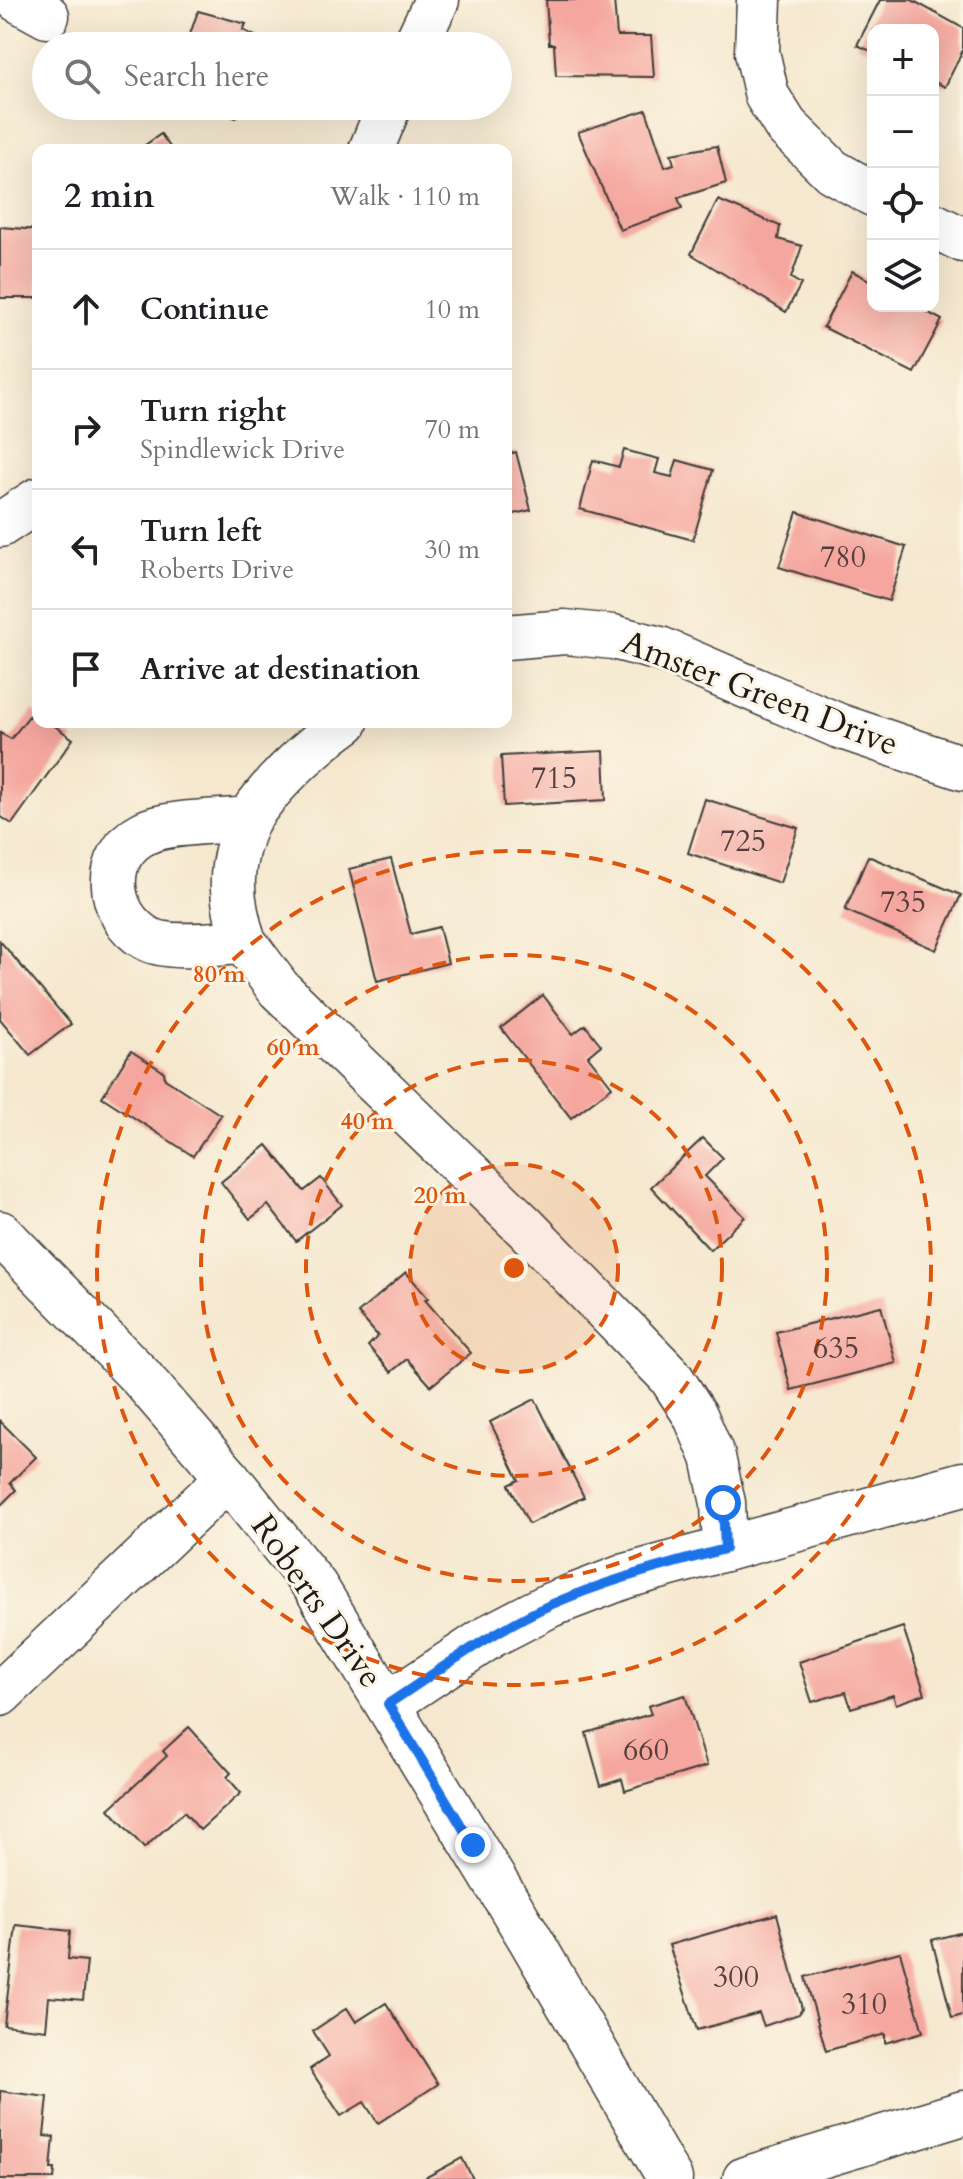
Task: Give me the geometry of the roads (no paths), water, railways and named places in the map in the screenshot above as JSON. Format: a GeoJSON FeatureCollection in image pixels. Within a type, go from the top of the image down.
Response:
{"type":"FeatureCollection","features":[{"type":"Feature","properties":{"kind":"street"},"geometry":{"type":"LineString","coordinates":[[422,32],[437,0]]}},
{"type":"Feature","properties":{"kind":"street"},"geometry":{"type":"LineString","coordinates":[[759,0],[757,52],[767,96],[786,126],[832,171],[867,191]]}},
{"type":"Feature","properties":{"kind":"street"},"geometry":{"type":"LineString","coordinates":[[373,144],[383,120]]}},
{"type":"Feature","properties":{"kind":"street"},"geometry":{"type":"LineString","coordinates":[[939,228],[963,240]]}},
{"type":"Feature","properties":{"kind":"street"},"geometry":{"type":"LineString","coordinates":[[0,525],[32,504]]}},
{"type":"Feature","properties":{"kind":"street","name":"Amster Green Drive"},"geometry":{"type":"LineString","coordinates":[[512,636],[565,632],[613,637],[660,649],[839,726],[963,768]]}},
{"type":"Feature","properties":{"kind":"street"},"geometry":{"type":"LineString","coordinates":[[338,728],[312,746],[271,786],[248,819],[237,844],[231,878],[234,910],[244,942],[279,989],[526,1228],[670,1376],[695,1415],[713,1457],[723,1503],[725,1549]]}},
{"type":"Feature","properties":{"kind":"street"},"geometry":{"type":"LineString","coordinates":[[244,942],[166,945],[147,939],[123,920],[112,887],[120,856],[143,833],[164,827],[248,819]]}},
{"type":"Feature","properties":{"kind":"street","name":"Roberts Drive"},"geometry":{"type":"LineString","coordinates":[[0,1233],[141,1377],[315,1586],[529,1937],[670,2179]]}},
{"type":"Feature","properties":{"kind":"street"},"geometry":{"type":"LineString","coordinates":[[0,1694],[228,1478]]}},
{"type":"Feature","properties":{"kind":"street"},"geometry":{"type":"LineString","coordinates":[[388,1704],[492,1635],[550,1605],[626,1576],[963,1484]]}},
{"type":"Feature","properties":{"kind":"street"},"geometry":{"type":"LineString","coordinates":[[745,2179],[963,2113]]}}]}
